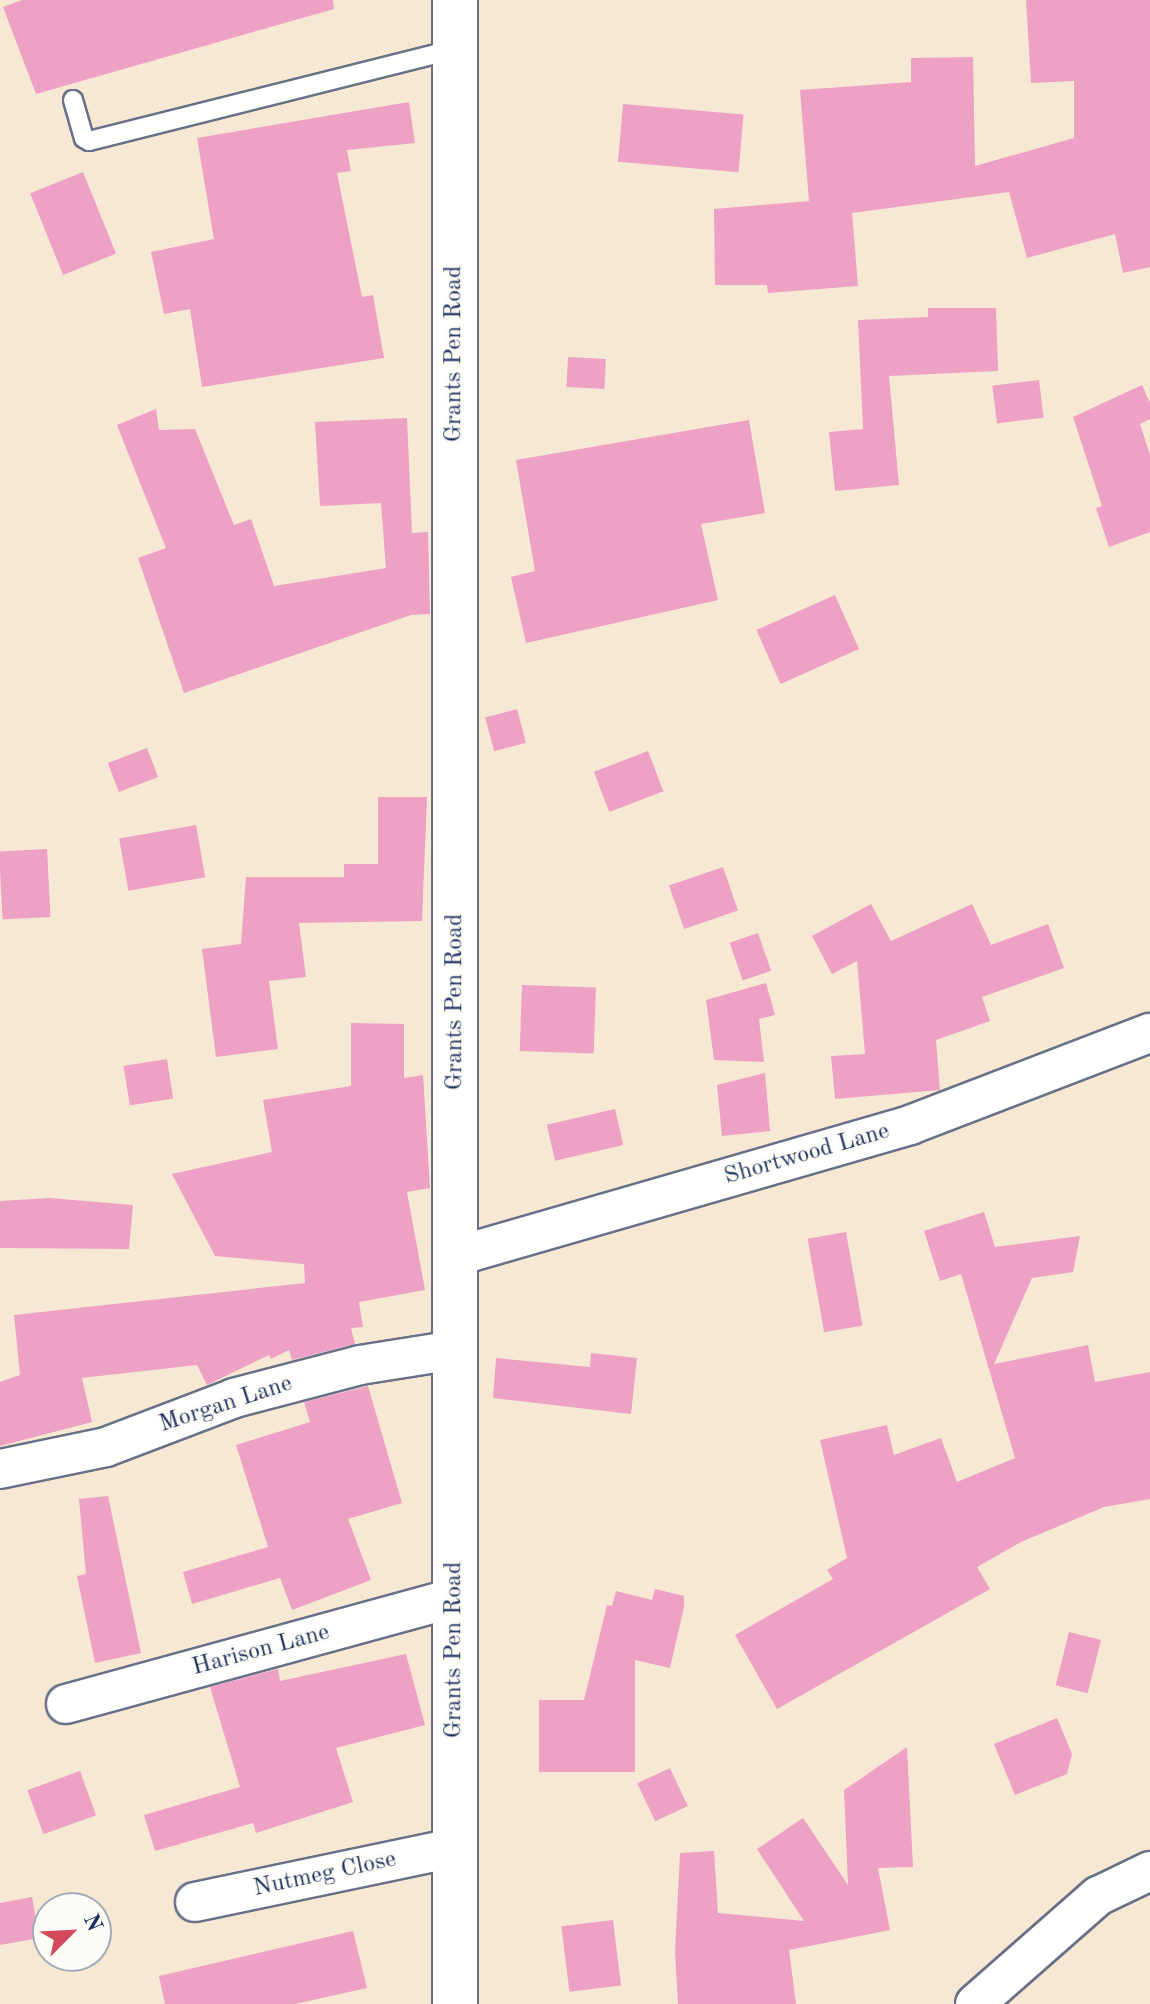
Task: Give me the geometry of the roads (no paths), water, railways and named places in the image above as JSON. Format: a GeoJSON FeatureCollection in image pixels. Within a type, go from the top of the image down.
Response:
{"type":"FeatureCollection","features":[{"type":"Feature","properties":{"kind":"main road","name":"Grants Pen Road"},"geometry":{"type":"LineString","coordinates":[[455,0],[455,2004]]}},
{"type":"Feature","properties":{"kind":"street","name":"Shortwood Lane"},"geometry":{"type":"LineString","coordinates":[[457,1256],[910,1125],[1150,1033]]}},
{"type":"Feature","properties":{"kind":"street","name":"Morgan Lane"},"geometry":{"type":"LineString","coordinates":[[0,1469],[106,1447],[234,1398],[346,1369],[455,1350]]}},
{"type":"Feature","properties":{"kind":"street","name":"Harison Lane"},"geometry":{"type":"LineString","coordinates":[[66,1704],[456,1597]]}},
{"type":"Feature","properties":{"kind":"street","name":"Nutmeg Close"},"geometry":{"type":"LineString","coordinates":[[195,1902],[454,1848]]}},
{"type":"Feature","properties":{"kind":"street"},"geometry":{"type":"LineString","coordinates":[[975,2004],[1098,1896],[1150,1871]]}},
{"type":"Feature","properties":{"kind":"lane"},"geometry":{"type":"LineString","coordinates":[[73,100],[84,138],[89,141],[454,49]]}}]}
